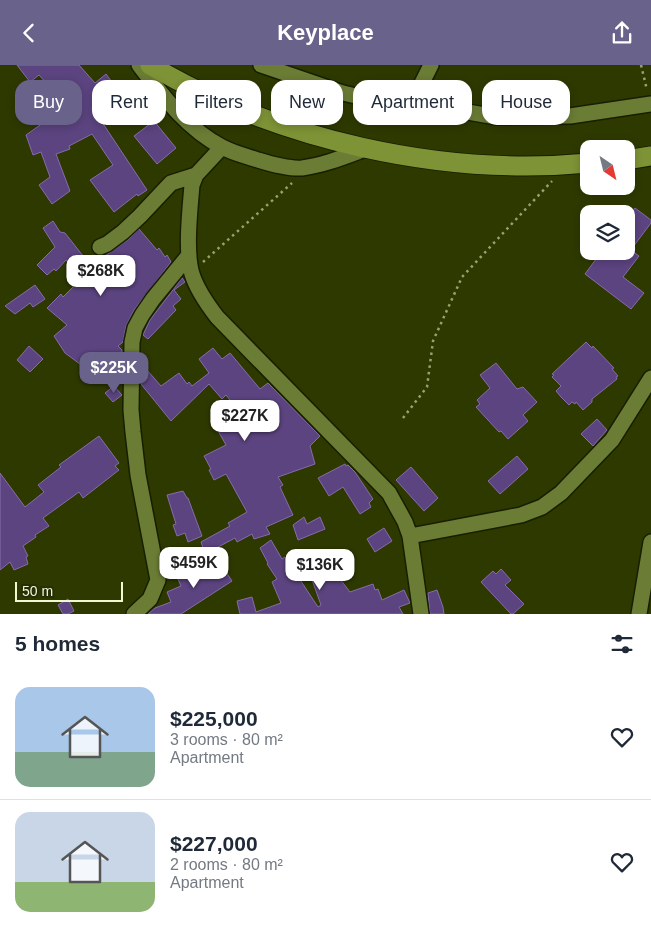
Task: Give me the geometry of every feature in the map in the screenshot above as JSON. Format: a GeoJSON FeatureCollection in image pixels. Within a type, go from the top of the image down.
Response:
{"type":"FeatureCollection","features":[{"type":"Feature","properties":{"kind":"main road"},"geometry":{"type":"LineString","coordinates":[[150,65],[207,95],[255,116],[301,131],[368,148],[415,157],[469,164],[580,164]]}},
{"type":"Feature","properties":{"kind":"main road"},"geometry":{"type":"LineString","coordinates":[[635,159],[651,156]]}},
{"type":"Feature","properties":{"kind":"street"},"geometry":{"type":"LineString","coordinates":[[139,65],[186,122],[222,147],[268,163],[300,168],[321,165],[368,148]]}},
{"type":"Feature","properties":{"kind":"street"},"geometry":{"type":"LineString","coordinates":[[261,65],[353,95]]}},
{"type":"Feature","properties":{"kind":"street"},"geometry":{"type":"LineString","coordinates":[[424,80],[431,65]]}},
{"type":"Feature","properties":{"kind":"street"},"geometry":{"type":"LineString","coordinates":[[472,113],[496,117],[570,116],[651,103]]}},
{"type":"Feature","properties":{"kind":"street"},"geometry":{"type":"LineString","coordinates":[[222,147],[196,175],[192,185],[189,255],[192,273],[199,291],[217,317],[389,493],[410,535],[421,614]]}},
{"type":"Feature","properties":{"kind":"street"},"geometry":{"type":"LineString","coordinates":[[100,247],[123,232],[171,183],[196,175]]}},
{"type":"Feature","properties":{"kind":"street"},"geometry":{"type":"LineString","coordinates":[[134,614],[150,599],[158,580],[148,516],[138,475],[132,432],[132,342],[135,329],[142,315],[189,255]]}},
{"type":"Feature","properties":{"kind":"street"},"geometry":{"type":"LineString","coordinates":[[410,535],[521,515],[542,507],[561,493],[612,440],[651,378]]}},
{"type":"Feature","properties":{"kind":"street"},"geometry":{"type":"LineString","coordinates":[[639,614],[651,541]]}},
{"type":"Feature","properties":{"kind":"path"},"geometry":{"type":"LineString","coordinates":[[641,65],[646,90],[651,98]]}},
{"type":"Feature","properties":{"kind":"path"},"geometry":{"type":"LineString","coordinates":[[403,418],[427,387],[434,341],[462,277],[567,165]]}},
{"type":"Feature","properties":{"kind":"path"},"geometry":{"type":"LineString","coordinates":[[192,273],[310,167]]}},
{"type":"Feature","properties":{"kind":"building"},"geometry":{"type":"Polygon","coordinates":[[[17,65],[79,65],[92,80],[92,125],[104,125],[147,190],[138,196],[137,194],[114,212],[90,180],[113,165],[92,134],[69,146],[70,149],[56,154],[70,191],[52,204],[39,185],[50,177],[41,152],[33,155],[26,135],[40,125],[82,125],[82,80],[44,80],[39,75],[33,80],[28,80],[17,65]]]}},
{"type":"Feature","properties":{"kind":"building"},"geometry":{"type":"Polygon","coordinates":[[[106,74],[110,80],[99,80],[106,74]]]}},
{"type":"Feature","properties":{"kind":"building"},"geometry":{"type":"Polygon","coordinates":[[[149,125],[157,125],[176,148],[157,164],[134,136],[149,125]]]}},
{"type":"Feature","properties":{"kind":"building"},"geometry":{"type":"Polygon","coordinates":[[[635,208],[651,220],[651,223],[635,244],[635,208]]]}},
{"type":"Feature","properties":{"kind":"building"},"geometry":{"type":"Polygon","coordinates":[[[53,221],[60,232],[65,233],[91,266],[129,239],[139,229],[157,250],[159,248],[165,257],[167,255],[171,262],[134,310],[126,326],[123,342],[118,346],[122,350],[122,359],[103,381],[90,368],[88,370],[65,353],[54,336],[67,325],[47,308],[61,294],[63,297],[81,279],[66,260],[56,271],[54,269],[47,275],[37,265],[55,247],[43,228],[53,221]]]}},
{"type":"Feature","properties":{"kind":"building"},"geometry":{"type":"Polygon","coordinates":[[[635,253],[639,256],[623,277],[644,293],[631,309],[585,274],[595,260],[635,260],[635,253]]]}},
{"type":"Feature","properties":{"kind":"building"},"geometry":{"type":"Polygon","coordinates":[[[182,278],[185,282],[174,290],[181,299],[173,306],[176,310],[148,339],[143,335],[150,320],[182,278]]]}},
{"type":"Feature","properties":{"kind":"building"},"geometry":{"type":"Polygon","coordinates":[[[35,285],[45,299],[33,307],[30,303],[15,314],[5,306],[35,285]]]}},
{"type":"Feature","properties":{"kind":"building"},"geometry":{"type":"Polygon","coordinates":[[[586,342],[592,348],[593,346],[614,368],[612,369],[618,376],[616,377],[617,379],[592,399],[592,402],[583,410],[576,402],[575,404],[572,402],[569,405],[561,397],[556,391],[561,386],[552,377],[554,375],[552,374],[586,342]]]}},
{"type":"Feature","properties":{"kind":"building"},"geometry":{"type":"Polygon","coordinates":[[[29,346],[43,359],[30,372],[17,360],[29,346]]]}},
{"type":"Feature","properties":{"kind":"building"},"geometry":{"type":"Polygon","coordinates":[[[213,348],[222,359],[230,353],[260,389],[268,383],[320,436],[310,446],[315,464],[278,477],[283,485],[280,487],[293,515],[266,527],[270,534],[254,539],[252,534],[237,542],[235,538],[205,554],[201,542],[230,526],[228,523],[247,512],[226,474],[214,480],[204,456],[226,445],[217,429],[242,415],[226,395],[222,399],[209,384],[171,421],[141,384],[141,375],[147,370],[161,386],[179,373],[187,384],[189,382],[192,386],[209,373],[199,359],[213,348]]]}},
{"type":"Feature","properties":{"kind":"building"},"geometry":{"type":"Polygon","coordinates":[[[496,363],[517,389],[523,387],[537,402],[523,415],[528,421],[508,439],[476,407],[480,404],[477,400],[490,388],[480,375],[496,363]]]}},
{"type":"Feature","properties":{"kind":"building"},"geometry":{"type":"Polygon","coordinates":[[[114,386],[122,395],[113,402],[105,393],[114,386]]]}},
{"type":"Feature","properties":{"kind":"building"},"geometry":{"type":"Polygon","coordinates":[[[597,419],[607,430],[593,446],[581,434],[597,419]]]}},
{"type":"Feature","properties":{"kind":"building"},"geometry":{"type":"Polygon","coordinates":[[[99,436],[119,463],[115,466],[119,470],[83,498],[79,492],[43,518],[49,526],[23,546],[28,556],[26,557],[28,564],[14,570],[10,562],[0,570],[0,473],[25,507],[44,492],[38,485],[61,467],[59,465],[99,436]]]}},
{"type":"Feature","properties":{"kind":"building"},"geometry":{"type":"Polygon","coordinates":[[[517,456],[528,469],[500,494],[488,481],[517,456]]]}},
{"type":"Feature","properties":{"kind":"building"},"geometry":{"type":"Polygon","coordinates":[[[345,464],[355,472],[373,499],[369,503],[371,507],[360,514],[343,487],[329,496],[318,478],[345,464]]]}},
{"type":"Feature","properties":{"kind":"building"},"geometry":{"type":"Polygon","coordinates":[[[411,467],[438,498],[424,511],[396,480],[411,467]]]}},
{"type":"Feature","properties":{"kind":"building"},"geometry":{"type":"Polygon","coordinates":[[[183,491],[188,498],[202,536],[188,542],[185,533],[177,536],[173,525],[176,524],[167,495],[183,491]]]}},
{"type":"Feature","properties":{"kind":"building"},"geometry":{"type":"Polygon","coordinates":[[[304,517],[307,524],[320,517],[325,529],[298,540],[293,525],[304,517]]]}},
{"type":"Feature","properties":{"kind":"building"},"geometry":{"type":"Polygon","coordinates":[[[384,528],[392,541],[375,552],[367,539],[384,528]]]}},
{"type":"Feature","properties":{"kind":"building"},"geometry":{"type":"Polygon","coordinates":[[[271,540],[282,559],[285,557],[318,607],[321,605],[306,563],[326,551],[333,564],[330,566],[350,592],[373,584],[375,590],[378,589],[382,600],[404,590],[410,603],[399,607],[403,614],[240,614],[237,601],[252,597],[256,612],[281,603],[272,582],[277,579],[267,564],[260,548],[271,540]]]}},
{"type":"Feature","properties":{"kind":"building"},"geometry":{"type":"Polygon","coordinates":[[[217,560],[221,576],[226,572],[232,581],[181,614],[148,614],[155,608],[171,602],[167,592],[181,586],[177,577],[217,560]]]}},
{"type":"Feature","properties":{"kind":"building"},"geometry":{"type":"Polygon","coordinates":[[[501,569],[511,580],[505,585],[524,604],[513,614],[481,582],[493,571],[496,574],[501,569]]]}},
{"type":"Feature","properties":{"kind":"building"},"geometry":{"type":"Polygon","coordinates":[[[437,590],[444,614],[430,614],[428,593],[437,590]]]}},
{"type":"Feature","properties":{"kind":"building"},"geometry":{"type":"Polygon","coordinates":[[[68,599],[74,611],[63,614],[58,605],[68,599]]]}}]}
